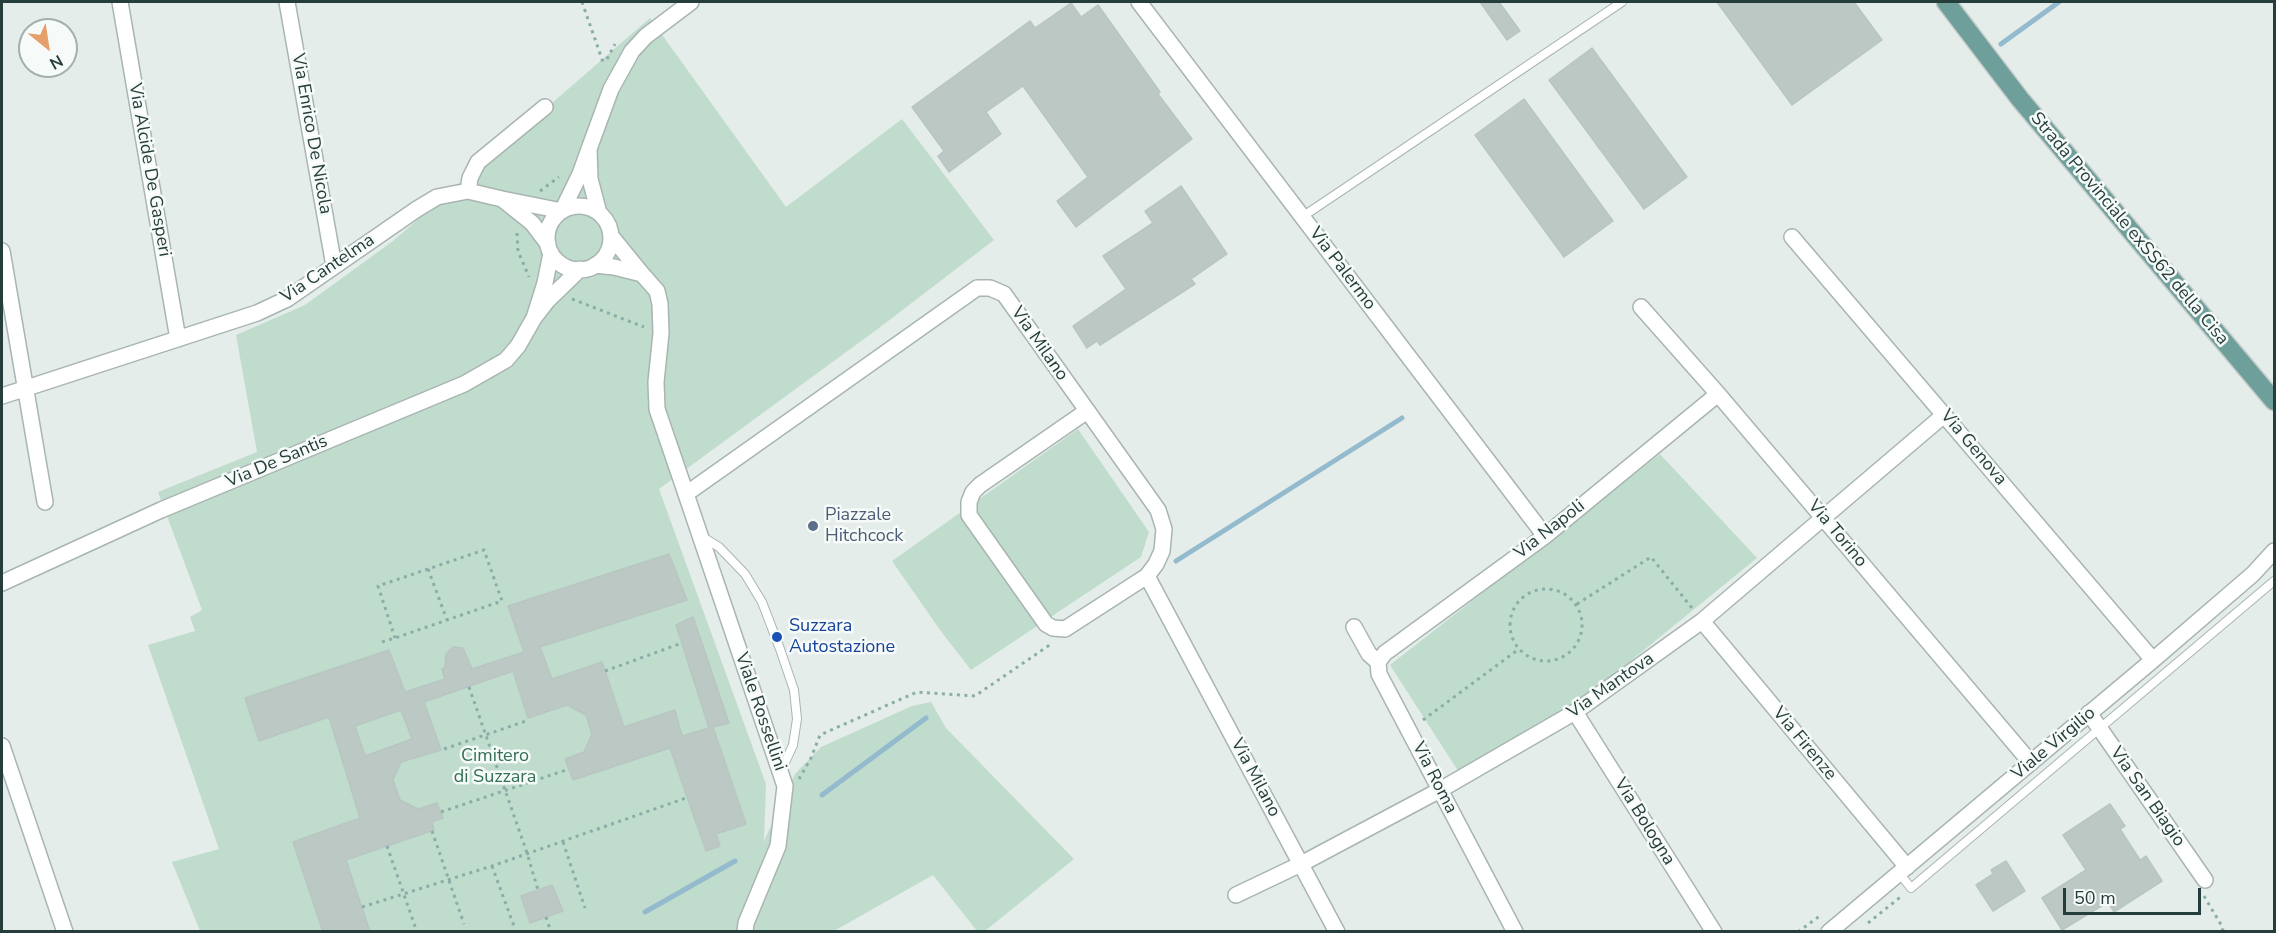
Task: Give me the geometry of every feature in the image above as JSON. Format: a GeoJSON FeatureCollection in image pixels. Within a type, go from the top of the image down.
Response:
{"type":"FeatureCollection","features":[{"type":"Feature","properties":{"kind":"main road","name":"Strada Provinciale exSS62 della Cisa"},"geometry":{"type":"LineString","coordinates":[[1946,2],[2050,136],[2274,400]]}},
{"type":"Feature","properties":{"kind":"street","name":"Via Alcide De Gasperi"},"geometry":{"type":"LineString","coordinates":[[120,2],[178,339]]}},
{"type":"Feature","properties":{"kind":"street","name":"Via Enrico De Nicola"},"geometry":{"type":"LineString","coordinates":[[287,2],[334,266]]}},
{"type":"Feature","properties":{"kind":"street"},"geometry":{"type":"LineString","coordinates":[[534,318],[545,283],[550,225],[562,211],[580,174],[611,89],[632,51],[646,36],[691,2]]}},
{"type":"Feature","properties":{"kind":"street","name":"Via Palermo"},"geometry":{"type":"LineString","coordinates":[[1139,2],[1545,536]]}},
{"type":"Feature","properties":{"kind":"street"},"geometry":{"type":"LineString","coordinates":[[545,107],[478,162],[470,178],[468,191],[562,211],[579,206],[590,208],[606,220],[611,236],[657,291],[661,333],[656,382],[657,408],[686,494]]}},
{"type":"Feature","properties":{"kind":"street"},"geometry":{"type":"LineString","coordinates":[[589,150],[590,179],[599,213]]}},
{"type":"Feature","properties":{"kind":"street","name":"Via Cantelma"},"geometry":{"type":"LineString","coordinates":[[2,396],[257,313],[287,299],[417,208],[437,197],[468,191]]}},
{"type":"Feature","properties":{"kind":"street"},"geometry":{"type":"LineString","coordinates":[[502,199],[532,223],[549,249],[566,267],[579,269],[595,265],[642,274]]}},
{"type":"Feature","properties":{"kind":"street"},"geometry":{"type":"LineString","coordinates":[[595,265],[608,251],[611,236]]}},
{"type":"Feature","properties":{"kind":"street","name":"Via Genova"},"geometry":{"type":"LineString","coordinates":[[1792,237],[2153,660]]}},
{"type":"Feature","properties":{"kind":"street"},"geometry":{"type":"LineString","coordinates":[[2,251],[45,502]]}},
{"type":"Feature","properties":{"kind":"street"},"geometry":{"type":"LineString","coordinates":[[534,318],[548,300],[579,269]]}},
{"type":"Feature","properties":{"kind":"street","name":"Via Milano"},"geometry":{"type":"LineString","coordinates":[[686,494],[977,288],[990,288],[1004,294],[1158,510],[1162,521],[1162,551],[1148,576],[1336,932]]}},
{"type":"Feature","properties":{"kind":"street","name":"Via Torino"},"geometry":{"type":"LineString","coordinates":[[1641,307],[1718,394],[2031,763]]}},
{"type":"Feature","properties":{"kind":"street","name":"Via De Santis"},"geometry":{"type":"LineString","coordinates":[[2,583],[161,510],[464,384],[506,360],[518,346],[534,318]]}},
{"type":"Feature","properties":{"kind":"street","name":"Via Napoli"},"geometry":{"type":"LineString","coordinates":[[1378,662],[1385,652],[1545,536],[1718,394]]}},
{"type":"Feature","properties":{"kind":"street"},"geometry":{"type":"LineString","coordinates":[[1087,411],[980,485],[973,492],[969,502],[969,515],[1046,624],[1053,628],[1065,629],[1148,576]]}},
{"type":"Feature","properties":{"kind":"street","name":"Via Mantova"},"geometry":{"type":"LineString","coordinates":[[1236,895],[1440,790],[1575,712],[1702,621],[1944,415]]}},
{"type":"Feature","properties":{"kind":"street","name":"Viale Rossellini"},"geometry":{"type":"LineString","coordinates":[[686,494],[785,786],[778,846],[746,923],[745,932]]}},
{"type":"Feature","properties":{"kind":"street","name":"Viale Virgilio"},"geometry":{"type":"LineString","coordinates":[[1838,929],[1903,870],[2253,574],[2274,551]]}},
{"type":"Feature","properties":{"kind":"street","name":"Via Firenze"},"geometry":{"type":"LineString","coordinates":[[1702,621],[1903,870]]}},
{"type":"Feature","properties":{"kind":"street","name":"Via Roma"},"geometry":{"type":"LineString","coordinates":[[1354,627],[1369,654],[1378,662],[1379,674],[1515,932]]}},
{"type":"Feature","properties":{"kind":"street","name":"Via Bologna"},"geometry":{"type":"LineString","coordinates":[[1575,712],[1714,932]]}},
{"type":"Feature","properties":{"kind":"street","name":"Via San Biagio"},"geometry":{"type":"LineString","coordinates":[[2090,713],[2205,880]]}},
{"type":"Feature","properties":{"kind":"street"},"geometry":{"type":"LineString","coordinates":[[2,746],[65,932]]}},
{"type":"Feature","properties":{"kind":"lane"},"geometry":{"type":"LineString","coordinates":[[1302,216],[1622,2]]}},
{"type":"Feature","properties":{"kind":"lane"},"geometry":{"type":"LineString","coordinates":[[699,535],[719,547],[745,574],[762,602],[780,649],[794,690],[797,719],[793,745],[781,770]]}},
{"type":"Feature","properties":{"kind":"lane"},"geometry":{"type":"LineString","coordinates":[[1903,870],[1911,888],[2274,581]]}},
{"type":"Feature","properties":{"kind":"path"},"geometry":{"type":"LineString","coordinates":[[382,642],[395,638],[502,601],[484,550],[378,586],[395,638]]}},
{"type":"Feature","properties":{"kind":"path"},"geometry":{"type":"LineString","coordinates":[[1577,604],[1651,557],[1702,621]]}},
{"type":"Feature","properties":{"kind":"path"},"geometry":{"type":"LineString","coordinates":[[428,569],[447,620]]}},
{"type":"Feature","properties":{"kind":"path"},"geometry":{"type":"LineString","coordinates":[[1546,588],[1558,590],[1577,604],[1582,616],[1582,628],[1580,640],[1573,650],[1552,661],[1539,661],[1528,657],[1519,649],[1512,639],[1509,627],[1513,610],[1524,596],[1534,590],[1546,588]]}},
{"type":"Feature","properties":{"kind":"path"},"geometry":{"type":"LineString","coordinates":[[785,786],[795,787],[811,758],[820,735],[917,692],[975,696],[1048,647],[1053,642],[1053,628]]}},
{"type":"Feature","properties":{"kind":"path"},"geometry":{"type":"LineString","coordinates":[[605,671],[682,643]]}},
{"type":"Feature","properties":{"kind":"path"},"geometry":{"type":"LineString","coordinates":[[1409,730],[1519,649]]}},
{"type":"Feature","properties":{"kind":"path"},"geometry":{"type":"LineString","coordinates":[[469,687],[487,734],[538,890]]}},
{"type":"Feature","properties":{"kind":"path"},"geometry":{"type":"LineString","coordinates":[[444,749],[529,720]]}},
{"type":"Feature","properties":{"kind":"path"},"geometry":{"type":"LineString","coordinates":[[441,812],[569,770]]}},
{"type":"Feature","properties":{"kind":"path"},"geometry":{"type":"LineString","coordinates":[[362,907],[492,866],[686,798]]}},
{"type":"Feature","properties":{"kind":"path"},"geometry":{"type":"LineString","coordinates":[[432,831],[464,924]]}},
{"type":"Feature","properties":{"kind":"path"},"geometry":{"type":"LineString","coordinates":[[563,842],[585,908]]}},
{"type":"Feature","properties":{"kind":"path"},"geometry":{"type":"LineString","coordinates":[[387,846],[417,932]]}},
{"type":"Feature","properties":{"kind":"path"},"geometry":{"type":"LineString","coordinates":[[492,866],[514,929]]}},
{"type":"Feature","properties":{"kind":"path"},"geometry":{"type":"LineString","coordinates":[[1864,927],[1911,888]]}},
{"type":"Feature","properties":{"kind":"path"},"geometry":{"type":"LineString","coordinates":[[546,917],[551,932]]}},
{"type":"Feature","properties":{"kind":"green space","name":"Cimitero di Suzzara"},"geometry":{"type":"Polygon","coordinates":[[[650,18],[786,207],[902,119],[994,240],[879,328],[659,489],[766,784],[764,841],[795,774],[821,747],[912,706],[931,702],[946,728],[1074,859],[985,931],[977,931],[933,875],[834,931],[200,931],[172,862],[219,849],[148,645],[195,631],[190,617],[202,610],[158,492],[257,452],[236,335],[305,305],[393,241],[650,18]]]}},
{"type":"Feature","properties":{"kind":"green space"},"geometry":{"type":"Polygon","coordinates":[[[1078,429],[1149,532],[1141,557],[971,670],[892,561],[1078,429]]]}},
{"type":"Feature","properties":{"kind":"green space"},"geometry":{"type":"Polygon","coordinates":[[[1660,454],[1757,558],[1574,707],[1462,777],[1390,665],[1660,454]]]}},
{"type":"Feature","properties":{"kind":"building"},"geometry":{"type":"Polygon","coordinates":[[[1480,2],[1499,2],[1520,31],[1507,40],[1480,2]]]}},
{"type":"Feature","properties":{"kind":"building"},"geometry":{"type":"Polygon","coordinates":[[[1717,2],[1854,2],[1882,40],[1792,105],[1717,2]]]}},
{"type":"Feature","properties":{"kind":"building"},"geometry":{"type":"Polygon","coordinates":[[[1071,3],[1081,17],[1098,5],[1160,92],[1158,94],[1192,139],[1076,227],[1057,201],[1088,177],[1023,86],[986,112],[1001,134],[949,172],[938,156],[944,151],[912,107],[1030,21],[1035,28],[1071,3]]]}},
{"type":"Feature","properties":{"kind":"building"},"geometry":{"type":"Polygon","coordinates":[[[1592,48],[1687,177],[1644,209],[1549,80],[1592,48]]]}},
{"type":"Feature","properties":{"kind":"building"},"geometry":{"type":"Polygon","coordinates":[[[1524,99],[1613,221],[1564,257],[1475,135],[1524,99]]]}},
{"type":"Feature","properties":{"kind":"building"},"geometry":{"type":"Polygon","coordinates":[[[1181,186],[1227,254],[1191,279],[1195,284],[1100,345],[1097,341],[1087,348],[1073,326],[1126,289],[1103,256],[1153,223],[1145,211],[1181,186]]]}},
{"type":"Feature","properties":{"kind":"building"},"geometry":{"type":"Polygon","coordinates":[[[669,554],[687,600],[540,647],[552,679],[602,662],[624,727],[675,710],[682,736],[709,728],[676,625],[693,617],[729,723],[713,727],[746,824],[716,834],[720,846],[706,851],[670,748],[573,780],[565,759],[584,752],[592,734],[586,715],[567,705],[528,718],[513,671],[424,702],[441,750],[401,762],[393,780],[400,800],[418,809],[437,803],[443,818],[432,822],[434,830],[346,860],[370,932],[323,932],[293,842],[360,818],[329,717],[259,741],[245,698],[389,650],[405,692],[445,679],[442,669],[445,667],[446,654],[453,647],[463,648],[472,669],[524,652],[508,606],[669,554]],[[401,710],[355,726],[365,756],[412,739],[401,710]]]}},
{"type":"Feature","properties":{"kind":"building"},"geometry":{"type":"Polygon","coordinates":[[[2110,804],[2125,826],[2120,829],[2140,860],[2146,856],[2162,881],[2114,912],[2108,902],[2062,930],[2042,898],[2086,870],[2063,835],[2110,804]]]}},
{"type":"Feature","properties":{"kind":"building"},"geometry":{"type":"Polygon","coordinates":[[[2006,861],[2025,891],[1993,911],[1976,885],[1993,874],[1991,870],[2006,861]]]}},
{"type":"Feature","properties":{"kind":"building"},"geometry":{"type":"Polygon","coordinates":[[[552,885],[563,911],[530,923],[521,896],[552,885]]]}},
{"type":"Feature","properties":{"kind":"waterway"},"geometry":{"type":"LineString","coordinates":[[2001,44],[2059,2]]}},
{"type":"Feature","properties":{"kind":"waterway"},"geometry":{"type":"LineString","coordinates":[[1176,561],[1402,418]]}},
{"type":"Feature","properties":{"kind":"waterway"},"geometry":{"type":"LineString","coordinates":[[822,795],[926,718]]}},
{"type":"Feature","properties":{"kind":"waterway"},"geometry":{"type":"LineString","coordinates":[[645,912],[735,861]]}},
{"type":"Feature","properties":{"kind":"place","name":"Piazzale Hitchcock"},"geometry":{"type":"Point","coordinates":[813,526]}},
{"type":"Feature","properties":{"kind":"place","name":"Suzzara Autostazione"},"geometry":{"type":"Point","coordinates":[777,637]}}]}
